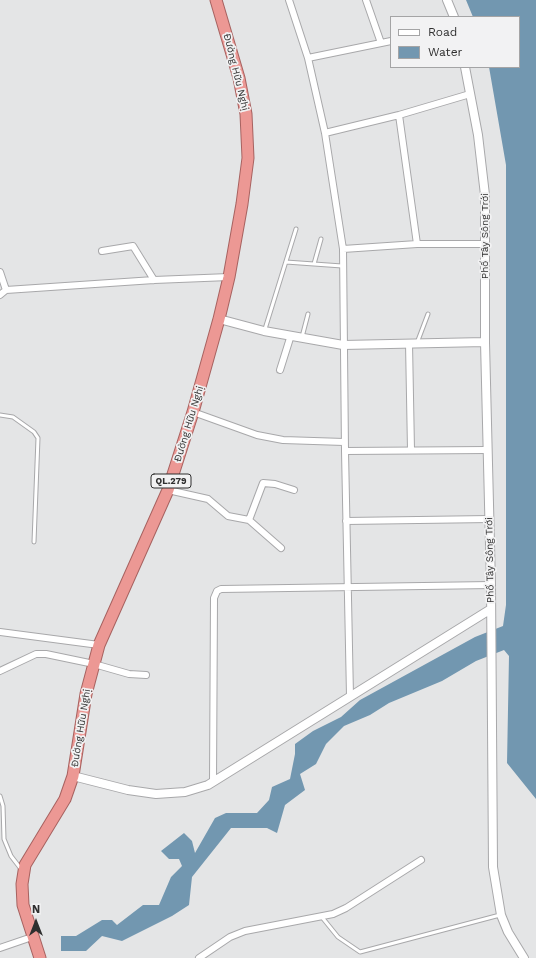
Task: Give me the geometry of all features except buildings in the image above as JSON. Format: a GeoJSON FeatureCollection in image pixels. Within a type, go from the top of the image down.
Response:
{"type":"FeatureCollection","features":[{"type":"Feature","properties":{"kind":"highway","name":"Đường Hữu Nghị"},"geometry":{"type":"LineString","coordinates":[[33,941],[23,905],[22,884],[24,872],[30,855],[66,799],[73,776],[86,694],[99,645],[168,490],[193,412],[229,277],[242,204],[248,158],[246,114],[239,78],[216,0]]}},
{"type":"Feature","properties":{"kind":"highway","name":"QL.279"},"geometry":{"type":"LineString","coordinates":[[33,941],[40,958]]}},
{"type":"Feature","properties":{"kind":"street"},"geometry":{"type":"LineString","coordinates":[[289,0],[308,58],[325,134],[343,249],[346,588],[350,696]]}},
{"type":"Feature","properties":{"kind":"street"},"geometry":{"type":"LineString","coordinates":[[366,0],[382,43]]}},
{"type":"Feature","properties":{"kind":"street"},"geometry":{"type":"LineString","coordinates":[[447,0],[454,16]]}},
{"type":"Feature","properties":{"kind":"street"},"geometry":{"type":"LineString","coordinates":[[308,58],[390,41]]}},
{"type":"Feature","properties":{"kind":"street","name":"Phố Tây Sông Trới"},"geometry":{"type":"LineString","coordinates":[[73,776],[128,790],[156,794],[185,792],[213,782],[490,609],[490,519],[484,342],[485,195],[478,135],[465,68]]}},
{"type":"Feature","properties":{"kind":"street"},"geometry":{"type":"LineString","coordinates":[[325,134],[399,115],[470,94]]}},
{"type":"Feature","properties":{"kind":"street"},"geometry":{"type":"LineString","coordinates":[[399,115],[417,244]]}},
{"type":"Feature","properties":{"kind":"street"},"geometry":{"type":"LineString","coordinates":[[343,249],[417,244],[485,244]]}},
{"type":"Feature","properties":{"kind":"street"},"geometry":{"type":"LineString","coordinates":[[102,251],[133,246],[154,280]]}},
{"type":"Feature","properties":{"kind":"street"},"geometry":{"type":"LineString","coordinates":[[0,272],[6,290]]}},
{"type":"Feature","properties":{"kind":"street"},"geometry":{"type":"LineString","coordinates":[[0,295],[6,290],[154,280],[229,277]]}},
{"type":"Feature","properties":{"kind":"street"},"geometry":{"type":"LineString","coordinates":[[219,319],[264,331],[343,345],[484,342]]}},
{"type":"Feature","properties":{"kind":"street"},"geometry":{"type":"LineString","coordinates":[[280,370],[291,335]]}},
{"type":"Feature","properties":{"kind":"street"},"geometry":{"type":"LineString","coordinates":[[411,450],[413,343]]}},
{"type":"Feature","properties":{"kind":"street"},"geometry":{"type":"LineString","coordinates":[[193,412],[258,435],[282,440],[344,442]]}},
{"type":"Feature","properties":{"kind":"street"},"geometry":{"type":"LineString","coordinates":[[344,451],[487,450]]}},
{"type":"Feature","properties":{"kind":"street"},"geometry":{"type":"LineString","coordinates":[[249,520],[263,483],[274,484],[294,490]]}},
{"type":"Feature","properties":{"kind":"street"},"geometry":{"type":"LineString","coordinates":[[168,490],[203,497],[212,501],[228,516],[249,520],[281,548]]}},
{"type":"Feature","properties":{"kind":"street"},"geometry":{"type":"LineString","coordinates":[[346,521],[490,519]]}},
{"type":"Feature","properties":{"kind":"street"},"geometry":{"type":"LineString","coordinates":[[213,782],[215,594],[221,589],[491,585]]}},
{"type":"Feature","properties":{"kind":"street"},"geometry":{"type":"LineString","coordinates":[[490,609],[492,660],[493,867],[501,915],[508,932],[524,958]]}},
{"type":"Feature","properties":{"kind":"street"},"geometry":{"type":"LineString","coordinates":[[0,632],[99,645]]}},
{"type":"Feature","properties":{"kind":"street"},"geometry":{"type":"LineString","coordinates":[[0,671],[36,654],[46,654],[94,664],[129,674],[146,675]]}},
{"type":"Feature","properties":{"kind":"street"},"geometry":{"type":"LineString","coordinates":[[199,958],[230,937],[245,931],[334,914],[346,908],[421,860]]}},
{"type":"Feature","properties":{"kind":"street"},"geometry":{"type":"LineString","coordinates":[[0,948],[33,941]]}},
{"type":"Feature","properties":{"kind":"lane"},"geometry":{"type":"LineString","coordinates":[[264,331],[296,229]]}},
{"type":"Feature","properties":{"kind":"lane"},"geometry":{"type":"LineString","coordinates":[[314,264],[321,239]]}},
{"type":"Feature","properties":{"kind":"lane"},"geometry":{"type":"LineString","coordinates":[[286,262],[344,266]]}},
{"type":"Feature","properties":{"kind":"lane"},"geometry":{"type":"LineString","coordinates":[[302,337],[308,314]]}},
{"type":"Feature","properties":{"kind":"lane"},"geometry":{"type":"LineString","coordinates":[[413,343],[428,314]]}},
{"type":"Feature","properties":{"kind":"lane"},"geometry":{"type":"LineString","coordinates":[[0,415],[13,417],[34,432],[38,438],[34,542]]}},
{"type":"Feature","properties":{"kind":"lane"},"geometry":{"type":"LineString","coordinates":[[0,796],[3,806],[4,839],[11,856],[24,872]]}},
{"type":"Feature","properties":{"kind":"lane"},"geometry":{"type":"LineString","coordinates":[[321,916],[338,937],[360,952],[501,915]]}},
{"type":"Feature","properties":{"kind":"lane"},"geometry":{"type":"LineString","coordinates":[[360,952],[360,958]]}},
{"type":"Feature","properties":{"kind":"water"},"geometry":{"type":"Polygon","coordinates":[[[466,0],[536,0],[536,799],[507,763],[509,656],[504,650],[476,661],[442,681],[389,703],[370,715],[344,726],[326,744],[316,764],[300,774],[305,790],[285,805],[277,833],[267,828],[231,828],[192,877],[189,905],[172,916],[122,941],[102,936],[86,951],[61,951],[61,936],[76,936],[102,920],[112,920],[117,925],[143,905],[159,905],[171,877],[182,866],[179,859],[169,859],[161,851],[184,833],[192,841],[195,853],[215,818],[226,813],[257,813],[269,800],[272,787],[290,779],[295,754],[295,744],[313,731],[341,717],[360,700],[475,637],[503,626],[506,605],[506,165],[489,68],[520,68],[520,16],[473,16],[466,0]]]}}]}
